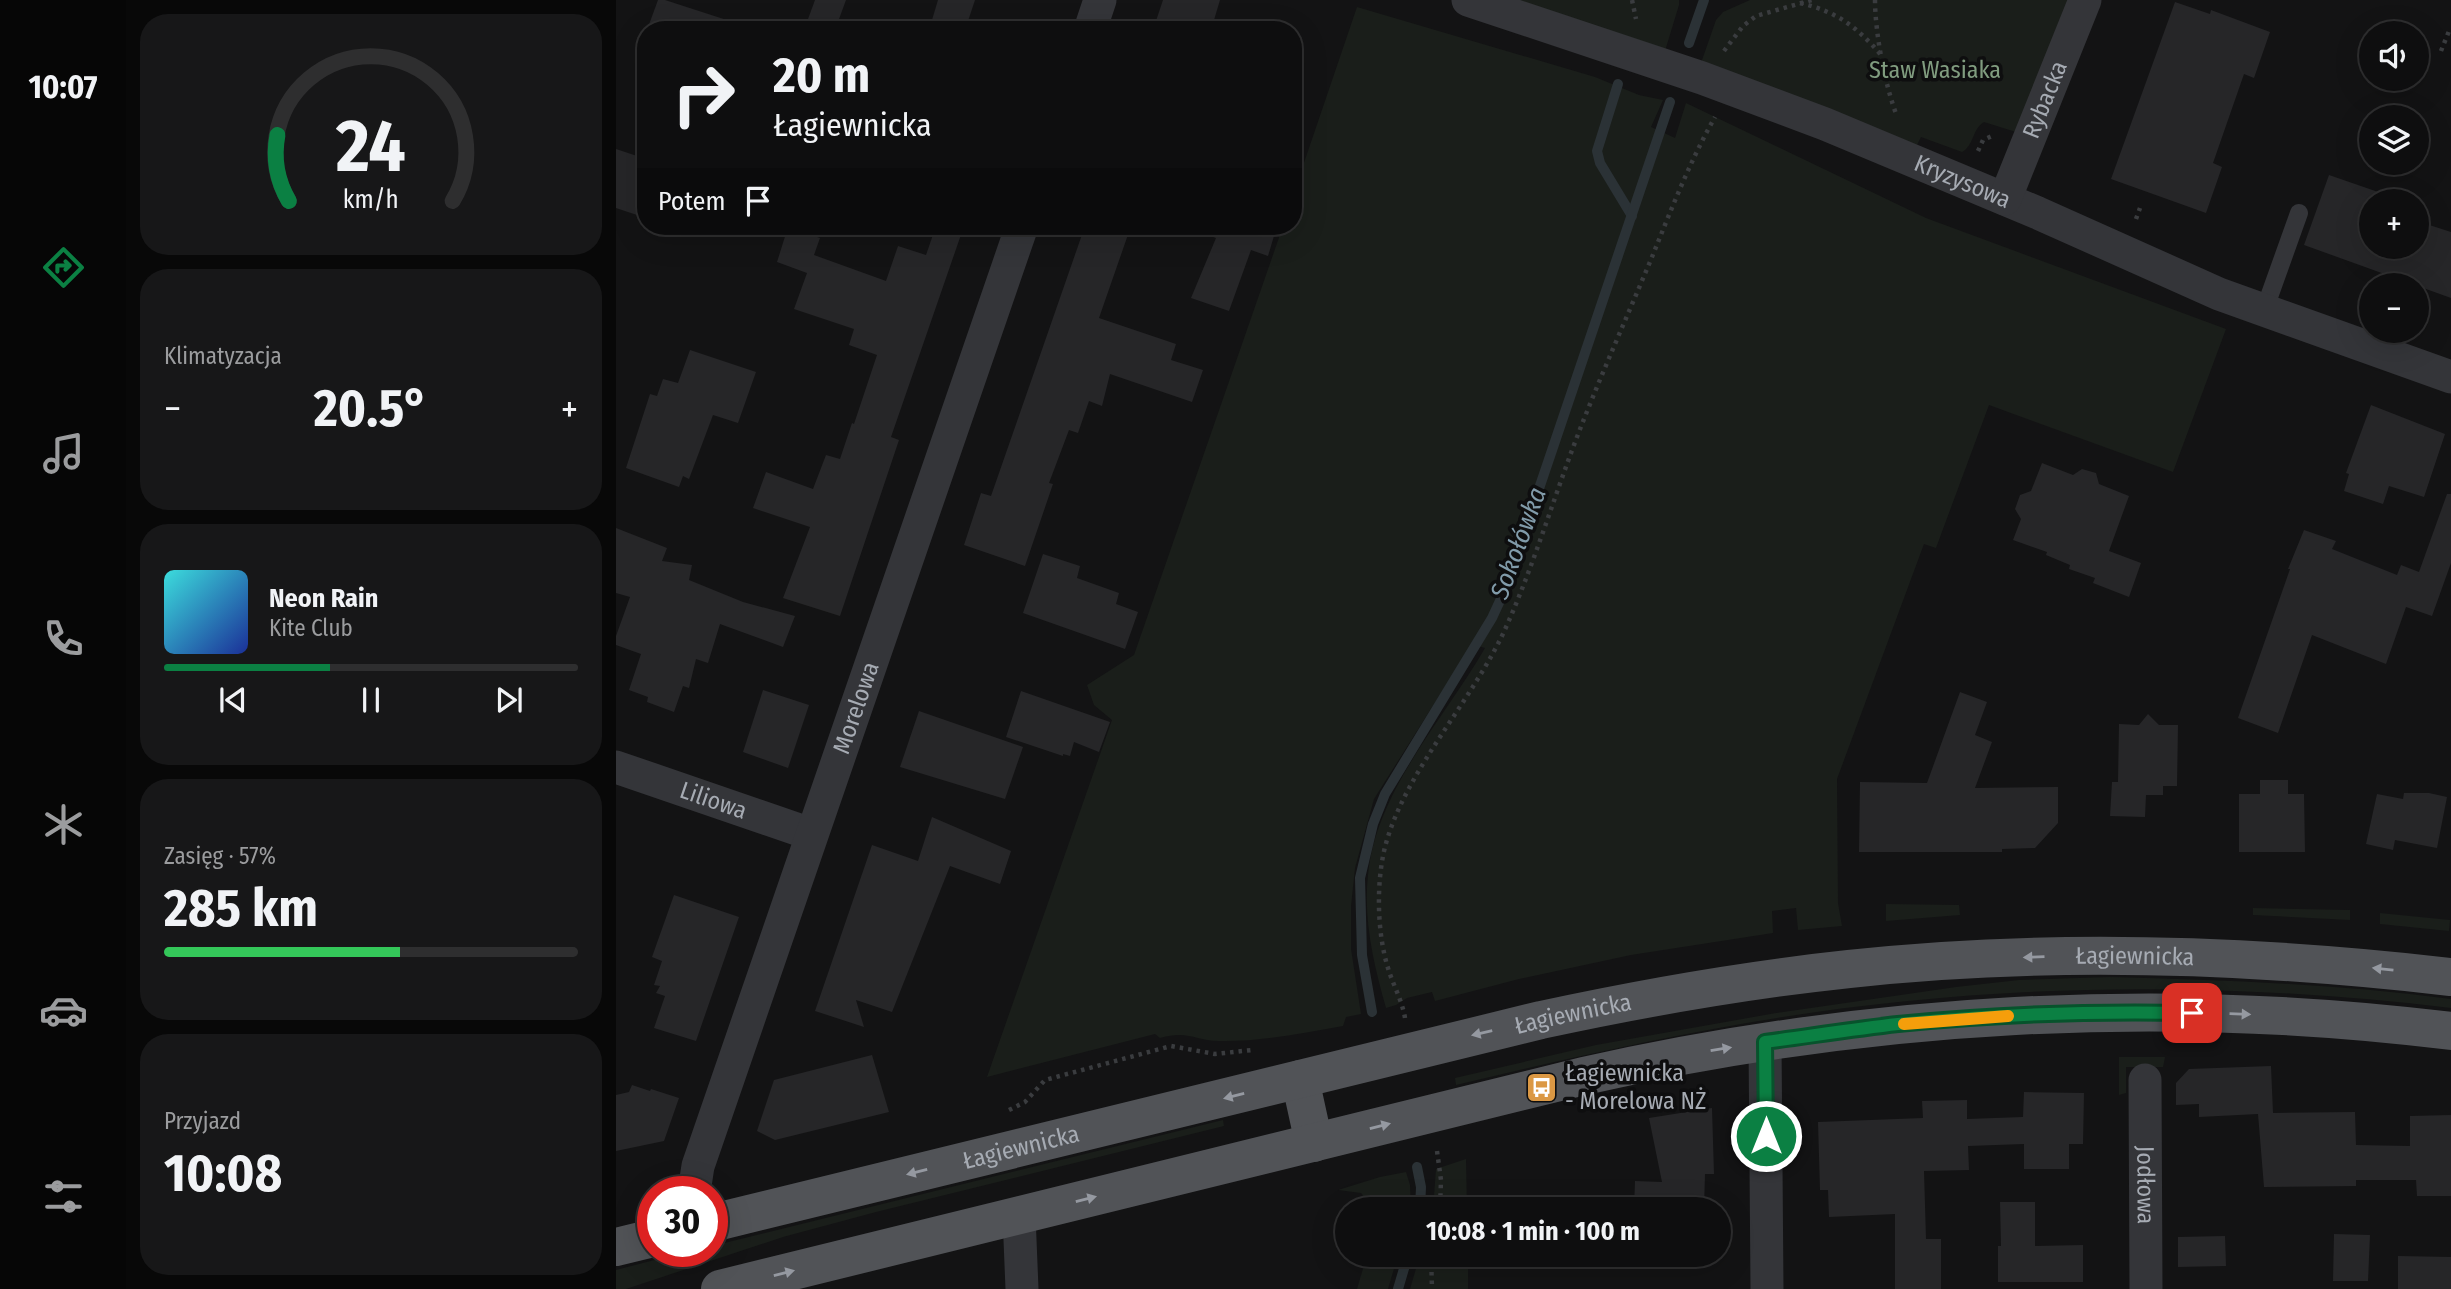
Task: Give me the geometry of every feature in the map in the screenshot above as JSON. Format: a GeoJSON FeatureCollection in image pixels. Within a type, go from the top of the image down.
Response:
{"type":"FeatureCollection","features":[{"type":"Feature","properties":{"kind":"main road","name":"Łagiewnicka"},"geometry":{"type":"LineString","coordinates":[[728,1219],[1454,1040],[1621,1003],[1707,988],[1850,969],[1979,959],[2071,956],[2161,956],[2326,964],[2451,977]]}},
{"type":"Feature","properties":{"kind":"main road"},"geometry":{"type":"LineString","coordinates":[[720,1289],[1627,1067],[1765,1042],[1949,1020],[2106,1013],[2280,1016],[2451,1031]]}},
{"type":"Feature","properties":{"kind":"main road"},"geometry":{"type":"LineString","coordinates":[[1300,1079],[1314,1143]]}},
{"type":"Feature","properties":{"kind":"main road"},"geometry":{"type":"LineString","coordinates":[[616,1247],[637,1242]]}},
{"type":"Feature","properties":{"kind":"street"},"geometry":{"type":"LineString","coordinates":[[1093,21],[1100,0]]}},
{"type":"Feature","properties":{"kind":"street","name":"Kryzysowa"},"geometry":{"type":"LineString","coordinates":[[1468,0],[1658,64],[1709,68],[1825,124],[2005,199],[2176,276],[2451,377]]}},
{"type":"Feature","properties":{"kind":"street","name":"Rybacka"},"geometry":{"type":"LineString","coordinates":[[2005,199],[2085,0]]}},
{"type":"Feature","properties":{"kind":"street","name":"Morelowa"},"geometry":{"type":"LineString","coordinates":[[696,1176],[811,834],[1019,235]]}},
{"type":"Feature","properties":{"kind":"street","name":"Liliowa"},"geometry":{"type":"LineString","coordinates":[[616,767],[811,834]]}},
{"type":"Feature","properties":{"kind":"street"},"geometry":{"type":"LineString","coordinates":[[1765,1042],[1767,1289]]}},
{"type":"Feature","properties":{"kind":"street","name":"Jodłowa"},"geometry":{"type":"LineString","coordinates":[[2145,1080],[2146,1289]]}},
{"type":"Feature","properties":{"kind":"street"},"geometry":{"type":"LineString","coordinates":[[1019,1215],[1022,1289]]}},
{"type":"Feature","properties":{"kind":"lane"},"geometry":{"type":"LineString","coordinates":[[2264,310],[2299,213]]}},
{"type":"Feature","properties":{"kind":"path"},"geometry":{"type":"LineString","coordinates":[[1632,0],[1640,26]]}},
{"type":"Feature","properties":{"kind":"path"},"geometry":{"type":"LineString","coordinates":[[1709,68],[1743,26],[1756,16],[1812,0]]}},
{"type":"Feature","properties":{"kind":"path"},"geometry":{"type":"LineString","coordinates":[[1875,0],[1882,56],[1893,107],[1901,123]]}},
{"type":"Feature","properties":{"kind":"path"},"geometry":{"type":"LineString","coordinates":[[1800,3],[1846,20],[1863,34],[1882,56]]}},
{"type":"Feature","properties":{"kind":"path"},"geometry":{"type":"LineString","coordinates":[[2441,51],[2449,31]]}},
{"type":"Feature","properties":{"kind":"path"},"geometry":{"type":"LineString","coordinates":[[1405,1019],[1383,948],[1380,886],[1388,839],[1409,790],[1476,683],[1505,628],[1535,558],[1577,437],[1702,140],[1721,107]]}},
{"type":"Feature","properties":{"kind":"path"},"geometry":{"type":"LineString","coordinates":[[1971,158],[1978,152],[1983,140],[1996,136]]}},
{"type":"Feature","properties":{"kind":"path"},"geometry":{"type":"LineString","coordinates":[[2136,219],[2140,208]]}},
{"type":"Feature","properties":{"kind":"path"},"geometry":{"type":"LineString","coordinates":[[1025,1102],[1045,1080],[1096,1065],[1171,1046],[1214,1054]]}},
{"type":"Feature","properties":{"kind":"path"},"geometry":{"type":"LineString","coordinates":[[1437,1151],[1440,1197]]}},
{"type":"Feature","properties":{"kind":"path"},"geometry":{"type":"LineString","coordinates":[[1432,1267],[1432,1289]]}},
{"type":"Feature","properties":{"kind":"green space"},"geometry":{"type":"Polygon","coordinates":[[[1512,0],[1679,0],[1679,5],[1665,51],[1512,0]]]}},
{"type":"Feature","properties":{"kind":"green space","name":"Staw Wasiaka"},"geometry":{"type":"Polygon","coordinates":[[[1750,0],[2068,0],[2016,132],[1984,122],[1962,152],[1921,137],[1917,145],[1701,63],[1716,20],[1723,12],[1750,0]]]}},
{"type":"Feature","properties":{"kind":"green space"},"geometry":{"type":"Polygon","coordinates":[[[1357,7],[1595,77],[1639,95],[1663,100],[1651,127],[1675,138],[1686,103],[1926,218],[2226,329],[2173,472],[1989,405],[1936,548],[1924,544],[1837,779],[1838,903],[1842,926],[1798,930],[1796,908],[1772,911],[1773,933],[1631,955],[1519,979],[1435,1001],[1432,992],[1407,998],[1386,1008],[1368,926],[1368,875],[1374,844],[1398,785],[1485,648],[1472,644],[1374,799],[1355,868],[1351,906],[1351,949],[1361,1014],[1346,1017],[1343,1026],[1250,1040],[1211,1041],[1185,1035],[1160,1038],[1155,1034],[987,1077],[1112,720],[1094,705],[1087,685],[1134,655],[1280,235],[1302,235],[1302,169],[1357,7]]]}},
{"type":"Feature","properties":{"kind":"green space"},"geometry":{"type":"Polygon","coordinates":[[[1886,904],[1959,905],[1960,915],[1886,921],[1886,904]]]}},
{"type":"Feature","properties":{"kind":"green space"},"geometry":{"type":"Polygon","coordinates":[[[2253,908],[2350,910],[2350,920],[2253,915],[2253,908]]]}},
{"type":"Feature","properties":{"kind":"green space"},"geometry":{"type":"Polygon","coordinates":[[[2380,913],[2450,920],[2449,931],[2380,924],[2380,913]]]}},
{"type":"Feature","properties":{"kind":"green space"},"geometry":{"type":"Polygon","coordinates":[[[2110,977],[2324,986],[2451,999],[2451,1008],[2283,993],[2198,990],[2113,989],[1944,997],[1860,1006],[1696,1032],[1456,1085],[1455,1078],[1596,1045],[1776,1013],[2019,980],[2110,977]]]}},
{"type":"Feature","properties":{"kind":"green space"},"geometry":{"type":"Polygon","coordinates":[[[2119,1057],[2165,1057],[2163,1067],[2126,1067],[2126,1093],[2119,1095],[2119,1057]]]}},
{"type":"Feature","properties":{"kind":"green space"},"geometry":{"type":"Polygon","coordinates":[[[1223,1120],[1224,1126],[876,1212],[728,1255],[728,1242],[1223,1120]]]}},
{"type":"Feature","properties":{"kind":"green space"},"geometry":{"type":"Polygon","coordinates":[[[1466,1159],[1467,1197],[1434,1197],[1436,1169],[1466,1159]]]}},
{"type":"Feature","properties":{"kind":"green space"},"geometry":{"type":"Polygon","coordinates":[[[1406,1172],[1410,1197],[1364,1197],[1361,1193],[1338,1190],[1406,1172]]]}},
{"type":"Feature","properties":{"kind":"green space"},"geometry":{"type":"Polygon","coordinates":[[[637,1265],[637,1267],[692,1267],[626,1289],[616,1289],[616,1270],[637,1265]]]}},
{"type":"Feature","properties":{"kind":"green space"},"geometry":{"type":"Polygon","coordinates":[[[1363,1267],[1394,1267],[1388,1289],[1357,1289],[1363,1267]]]}},
{"type":"Feature","properties":{"kind":"green space"},"geometry":{"type":"Polygon","coordinates":[[[1416,1267],[1468,1267],[1468,1289],[1410,1289],[1416,1267]]]}},
{"type":"Feature","properties":{"kind":"building"},"geometry":{"type":"Polygon","coordinates":[[[658,0],[665,0],[730,21],[650,21],[658,0]]]}},
{"type":"Feature","properties":{"kind":"building"},"geometry":{"type":"Polygon","coordinates":[[[815,0],[846,0],[838,21],[807,21],[815,0]]]}},
{"type":"Feature","properties":{"kind":"building"},"geometry":{"type":"Polygon","coordinates":[[[938,0],[975,0],[968,21],[932,21],[938,0]]]}},
{"type":"Feature","properties":{"kind":"building"},"geometry":{"type":"Polygon","coordinates":[[[1163,0],[1220,0],[1214,21],[1156,21],[1163,0]]]}},
{"type":"Feature","properties":{"kind":"building"},"geometry":{"type":"Polygon","coordinates":[[[2175,2],[2210,14],[2211,10],[2270,32],[2254,78],[2244,74],[2213,163],[2222,167],[2206,213],[2111,179],[2175,2]]]}},
{"type":"Feature","properties":{"kind":"building"},"geometry":{"type":"Polygon","coordinates":[[[616,149],[637,156],[637,215],[616,208],[616,149]]]}},
{"type":"Feature","properties":{"kind":"building"},"geometry":{"type":"Polygon","coordinates":[[[2329,175],[2370,189],[2359,189],[2359,259],[2429,259],[2429,225],[2451,232],[2451,298],[2429,290],[2429,273],[2382,273],[2304,245],[2329,175]]]}},
{"type":"Feature","properties":{"kind":"building"},"geometry":{"type":"Polygon","coordinates":[[[785,235],[811,235],[820,238],[814,255],[886,281],[898,246],[926,255],[933,235],[961,235],[891,437],[899,440],[840,616],[783,598],[810,527],[753,508],[766,472],[813,489],[826,455],[840,459],[877,355],[849,345],[854,329],[794,309],[807,273],[777,262],[785,235]]]}},
{"type":"Feature","properties":{"kind":"building"},"geometry":{"type":"Polygon","coordinates":[[[1082,235],[1128,235],[1099,318],[1176,344],[1171,360],[1203,370],[1192,402],[1110,374],[1102,406],[1089,401],[1078,433],[1069,430],[1049,483],[1053,484],[1025,566],[964,545],[981,493],[991,496],[1082,235]]]}},
{"type":"Feature","properties":{"kind":"building"},"geometry":{"type":"Polygon","coordinates":[[[1208,235],[1274,235],[1268,256],[1251,250],[1229,311],[1191,298],[1216,238],[1208,235]]]}},
{"type":"Feature","properties":{"kind":"building"},"geometry":{"type":"Polygon","coordinates":[[[690,350],[756,372],[738,423],[713,415],[689,479],[683,476],[679,487],[626,468],[650,394],[657,396],[663,379],[678,383],[690,350]]]}},
{"type":"Feature","properties":{"kind":"building"},"geometry":{"type":"Polygon","coordinates":[[[2371,405],[2445,434],[2424,497],[2389,486],[2383,504],[2344,491],[2349,474],[2346,473],[2371,405]]]}},
{"type":"Feature","properties":{"kind":"building"},"geometry":{"type":"Polygon","coordinates":[[[2042,463],[2073,475],[2082,469],[2096,473],[2099,484],[2129,496],[2109,551],[2141,563],[2129,597],[2093,583],[2095,578],[2069,569],[2070,565],[2046,555],[2047,552],[2013,540],[2021,519],[2015,509],[2020,495],[2031,491],[2042,463]]]}},
{"type":"Feature","properties":{"kind":"building"},"geometry":{"type":"Polygon","coordinates":[[[2447,494],[2451,494],[2451,563],[2432,616],[2406,607],[2386,664],[2312,635],[2278,733],[2238,718],[2288,569],[2304,530],[2336,541],[2332,549],[2397,575],[2401,565],[2419,572],[2447,494]]]}},
{"type":"Feature","properties":{"kind":"building"},"geometry":{"type":"Polygon","coordinates":[[[616,528],[667,548],[662,561],[692,565],[689,580],[743,602],[795,616],[783,647],[720,624],[708,663],[696,659],[689,688],[683,686],[674,712],[647,702],[648,697],[629,690],[641,654],[616,645],[616,636],[630,597],[616,593],[616,528]]]}},
{"type":"Feature","properties":{"kind":"building"},"geometry":{"type":"Polygon","coordinates":[[[1043,554],[1080,566],[1077,578],[1119,593],[1116,604],[1138,612],[1125,649],[1023,613],[1043,554]]]}},
{"type":"Feature","properties":{"kind":"building"},"geometry":{"type":"Polygon","coordinates":[[[763,690],[809,705],[788,768],[743,752],[763,690]]]}},
{"type":"Feature","properties":{"kind":"building"},"geometry":{"type":"Polygon","coordinates":[[[1021,691],[1110,722],[1099,752],[1074,742],[1070,756],[1063,756],[1006,737],[1021,691]]]}},
{"type":"Feature","properties":{"kind":"building"},"geometry":{"type":"Polygon","coordinates":[[[1960,692],[1987,702],[1975,735],[1992,742],[1975,788],[2058,787],[2058,823],[2035,848],[2002,849],[2002,852],[1859,852],[1860,782],[1927,783],[1960,692]]]}},
{"type":"Feature","properties":{"kind":"building"},"geometry":{"type":"Polygon","coordinates":[[[919,711],[1023,747],[1005,799],[900,767],[919,711]]]}},
{"type":"Feature","properties":{"kind":"building"},"geometry":{"type":"Polygon","coordinates":[[[2148,714],[2159,725],[2178,725],[2177,786],[2163,786],[2163,795],[2146,795],[2145,817],[2110,816],[2112,782],[2118,782],[2119,724],[2139,725],[2148,714]]]}},
{"type":"Feature","properties":{"kind":"building"},"geometry":{"type":"Polygon","coordinates":[[[2260,780],[2288,780],[2288,794],[2304,794],[2305,852],[2239,852],[2239,794],[2260,794],[2260,780]]]}},
{"type":"Feature","properties":{"kind":"building"},"geometry":{"type":"Polygon","coordinates":[[[2404,793],[2429,793],[2447,797],[2437,848],[2395,840],[2393,850],[2366,844],[2377,794],[2403,799],[2404,793]]]}},
{"type":"Feature","properties":{"kind":"building"},"geometry":{"type":"Polygon","coordinates":[[[932,817],[1011,851],[1000,884],[950,866],[892,1012],[856,1000],[864,1027],[815,1011],[872,845],[918,861],[932,817]]]}},
{"type":"Feature","properties":{"kind":"building"},"geometry":{"type":"Polygon","coordinates":[[[674,895],[739,917],[696,1041],[654,1028],[665,996],[656,993],[660,986],[654,985],[662,961],[652,957],[674,895]]]}},
{"type":"Feature","properties":{"kind":"building"},"geometry":{"type":"Polygon","coordinates":[[[872,1055],[889,1112],[775,1140],[757,1131],[774,1080],[872,1055]]]}},
{"type":"Feature","properties":{"kind":"building"},"geometry":{"type":"Polygon","coordinates":[[[2271,1066],[2273,1113],[2355,1112],[2356,1145],[2410,1146],[2410,1116],[2451,1115],[2451,1196],[2417,1196],[2416,1180],[2356,1180],[2356,1186],[2264,1187],[2258,1114],[2199,1117],[2199,1104],[2176,1105],[2176,1083],[2189,1069],[2271,1066]]]}},
{"type":"Feature","properties":{"kind":"building"},"geometry":{"type":"Polygon","coordinates":[[[632,1085],[679,1098],[664,1141],[616,1151],[616,1095],[629,1092],[632,1085]]]}},
{"type":"Feature","properties":{"kind":"building"},"geometry":{"type":"Polygon","coordinates":[[[2024,1092],[2084,1093],[2083,1144],[2069,1144],[2069,1169],[2024,1169],[2024,1144],[1968,1146],[1969,1170],[1924,1171],[1926,1239],[1941,1239],[1941,1289],[1895,1289],[1895,1214],[1829,1217],[1828,1190],[1820,1190],[1818,1122],[1923,1118],[1922,1101],[1967,1100],[1967,1119],[2023,1117],[2024,1092]]]}},
{"type":"Feature","properties":{"kind":"building"},"geometry":{"type":"Polygon","coordinates":[[[1712,1108],[1714,1174],[1705,1174],[1704,1197],[1634,1197],[1635,1181],[1662,1182],[1649,1118],[1712,1108]]]}},
{"type":"Feature","properties":{"kind":"building"},"geometry":{"type":"Polygon","coordinates":[[[2000,1202],[2035,1202],[2035,1246],[2083,1245],[2083,1282],[1998,1282],[2000,1202]]]}},
{"type":"Feature","properties":{"kind":"building"},"geometry":{"type":"Polygon","coordinates":[[[2334,1234],[2370,1235],[2368,1281],[2333,1281],[2334,1234]]]}},
{"type":"Feature","properties":{"kind":"building"},"geometry":{"type":"Polygon","coordinates":[[[2225,1236],[2226,1266],[2178,1267],[2178,1237],[2225,1236]]]}},
{"type":"Feature","properties":{"kind":"building"},"geometry":{"type":"Polygon","coordinates":[[[2398,1256],[2451,1257],[2451,1289],[2398,1289],[2398,1256]]]}},
{"type":"Feature","properties":{"kind":"waterway","name":"Sokołówka"},"geometry":{"type":"LineString","coordinates":[[1689,43],[1704,0]]}},
{"type":"Feature","properties":{"kind":"waterway"},"geometry":{"type":"LineString","coordinates":[[1618,84],[1597,151],[1600,163],[1632,216]]}},
{"type":"Feature","properties":{"kind":"waterway","name":"Sokołówka"},"geometry":{"type":"LineString","coordinates":[[1372,1012],[1362,955],[1360,878],[1373,824],[1385,794],[1492,618],[1504,592],[1670,102]]}},
{"type":"Feature","properties":{"kind":"waterway","name":"Sokołówka"},"geometry":{"type":"LineString","coordinates":[[1417,1167],[1421,1197]]}},
{"type":"Feature","properties":{"kind":"waterway","name":"Sokołówka"},"geometry":{"type":"LineString","coordinates":[[1398,1289],[1404,1267]]}},
{"type":"Feature","properties":{"kind":"slow traffic"},"geometry":{"type":"LineString","coordinates":[[1904,1024],[2008,1016]]}},
{"type":"Feature","properties":{"kind":"place","name":"Łagiewnicka - Morelowa NŻ"},"geometry":{"type":"Point","coordinates":[1542,1087]}},
{"type":"Feature","properties":{"kind":"route"},"geometry":{"type":"LineString","coordinates":[[1766,1136],[1765,1042],[1830,1032],[1975,1017],[2192,1013]]}}]}
